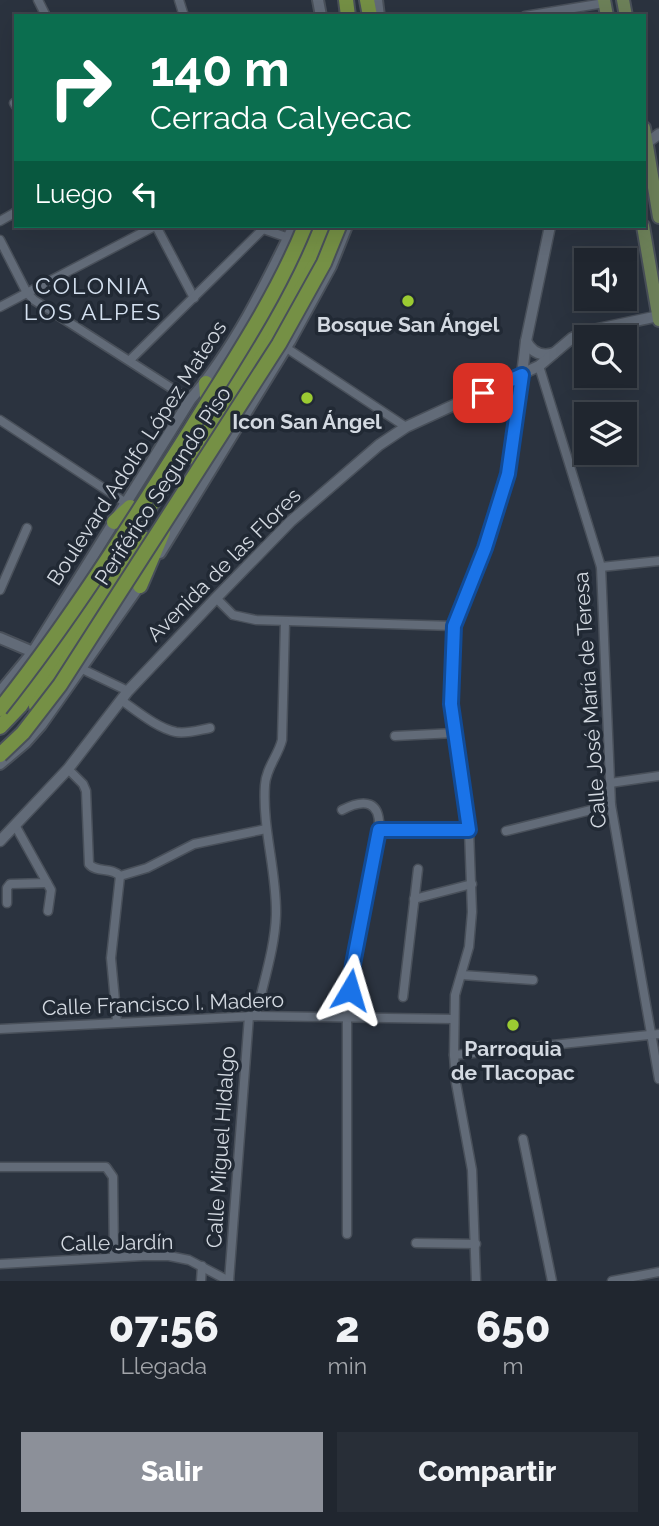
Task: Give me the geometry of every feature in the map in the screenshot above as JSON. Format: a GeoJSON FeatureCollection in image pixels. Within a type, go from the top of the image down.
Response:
{"type":"FeatureCollection","features":[{"type":"Feature","properties":{"kind":"highway","name":"Periférico Segundo Piso"},"geometry":{"type":"LineString","coordinates":[[0,709],[62,624],[148,497],[253,328],[292,244],[304,228]]}},
{"type":"Feature","properties":{"kind":"highway"},"geometry":{"type":"LineString","coordinates":[[0,727],[20,706],[64,641],[208,416],[278,303],[305,254],[314,228]]}},
{"type":"Feature","properties":{"kind":"highway"},"geometry":{"type":"LineString","coordinates":[[0,746],[29,718],[191,470],[315,260],[328,228]]}},
{"type":"Feature","properties":{"kind":"highway","name":"Periférico Segundo Piso"},"geometry":{"type":"LineString","coordinates":[[0,755],[23,733],[60,685],[279,344],[324,263],[338,228]]}},
{"type":"Feature","properties":{"kind":"highway"},"geometry":{"type":"LineString","coordinates":[[114,522],[208,388],[292,244]]}},
{"type":"Feature","properties":{"kind":"highway"},"geometry":{"type":"LineString","coordinates":[[206,383],[208,416]]}},
{"type":"Feature","properties":{"kind":"highway"},"geometry":{"type":"LineString","coordinates":[[140,586],[191,470]]}},
{"type":"Feature","properties":{"kind":"main road"},"geometry":{"type":"LineString","coordinates":[[646,148],[657,186],[659,217]]}},
{"type":"Feature","properties":{"kind":"main road","name":"Boulevard Adolfo López Mateos"},"geometry":{"type":"LineString","coordinates":[[128,505],[190,400],[206,383],[292,244],[294,228]]}},
{"type":"Feature","properties":{"kind":"main road"},"geometry":{"type":"LineString","coordinates":[[0,764],[41,725],[140,586],[290,341],[331,266],[346,228]]}},
{"type":"Feature","properties":{"kind":"main road"},"geometry":{"type":"LineString","coordinates":[[643,228],[659,318]]}},
{"type":"Feature","properties":{"kind":"main road","name":"Boulevard Adolfo López Mateos"},"geometry":{"type":"LineString","coordinates":[[0,692],[33,652],[114,522]]}},
{"type":"Feature","properties":{"kind":"main road"},"geometry":{"type":"LineString","coordinates":[[0,638],[33,652]]}},
{"type":"Feature","properties":{"kind":"street"},"geometry":{"type":"LineString","coordinates":[[541,14],[605,6]]}},
{"type":"Feature","properties":{"kind":"street"},"geometry":{"type":"LineString","coordinates":[[0,307],[152,228]]}},
{"type":"Feature","properties":{"kind":"street"},"geometry":{"type":"LineString","coordinates":[[157,228],[194,298]]}},
{"type":"Feature","properties":{"kind":"street"},"geometry":{"type":"LineString","coordinates":[[130,360],[263,228],[292,244]]}},
{"type":"Feature","properties":{"kind":"street"},"geometry":{"type":"LineString","coordinates":[[476,1281],[472,1170],[456,1083],[454,1055],[455,995],[469,947],[472,884],[469,830],[451,704],[454,626],[485,548],[508,474],[526,341],[550,228]]}},
{"type":"Feature","properties":{"kind":"street"},"geometry":{"type":"LineString","coordinates":[[0,240],[27,293],[34,300],[190,400]]}},
{"type":"Feature","properties":{"kind":"street","name":"Avenida de las Flores"},"geometry":{"type":"LineString","coordinates":[[0,841],[68,769],[128,691],[216,598],[291,521],[379,445],[406,427],[539,366],[572,338],[588,331],[659,318]]}},
{"type":"Feature","properties":{"kind":"street"},"geometry":{"type":"LineString","coordinates":[[526,341],[536,353],[556,353]]}},
{"type":"Feature","properties":{"kind":"street"},"geometry":{"type":"LineString","coordinates":[[292,351],[406,427]]}},
{"type":"Feature","properties":{"kind":"street"},"geometry":{"type":"LineString","coordinates":[[524,358],[535,360],[539,366]]}},
{"type":"Feature","properties":{"kind":"street","name":"Calle José María de Teresa"},"geometry":{"type":"LineString","coordinates":[[539,366],[601,567],[611,805],[655,1035],[659,1079]]}},
{"type":"Feature","properties":{"kind":"street"},"geometry":{"type":"LineString","coordinates":[[0,420],[128,505]]}},
{"type":"Feature","properties":{"kind":"street"},"geometry":{"type":"LineString","coordinates":[[0,590],[27,528]]}},
{"type":"Feature","properties":{"kind":"street"},"geometry":{"type":"LineString","coordinates":[[601,567],[659,561]]}},
{"type":"Feature","properties":{"kind":"street"},"geometry":{"type":"LineString","coordinates":[[216,598],[233,615],[256,621],[454,626]]}},
{"type":"Feature","properties":{"kind":"street","name":"Calle Miguel HIdalgo"},"geometry":{"type":"LineString","coordinates":[[229,1281],[253,1016],[276,913],[266,829],[265,784],[267,771],[278,755],[282,740],[285,622]]}},
{"type":"Feature","properties":{"kind":"street"},"geometry":{"type":"LineString","coordinates":[[82,669],[128,691]]}},
{"type":"Feature","properties":{"kind":"street"},"geometry":{"type":"LineString","coordinates":[[121,700],[176,732],[210,728]]}},
{"type":"Feature","properties":{"kind":"street"},"geometry":{"type":"LineString","coordinates":[[395,736],[454,733]]}},
{"type":"Feature","properties":{"kind":"street"},"geometry":{"type":"LineString","coordinates":[[68,769],[83,784],[86,791],[89,864],[94,869],[116,872],[120,876]]}},
{"type":"Feature","properties":{"kind":"street"},"geometry":{"type":"LineString","coordinates":[[610,783],[659,776]]}},
{"type":"Feature","properties":{"kind":"street"},"geometry":{"type":"LineString","coordinates":[[342,810],[354,804],[372,805],[380,814],[353,964],[347,1017],[347,1234]]}},
{"type":"Feature","properties":{"kind":"street"},"geometry":{"type":"LineString","coordinates":[[506,831],[611,805]]}},
{"type":"Feature","properties":{"kind":"street"},"geometry":{"type":"LineString","coordinates":[[15,825],[51,890],[48,911]]}},
{"type":"Feature","properties":{"kind":"street"},"geometry":{"type":"LineString","coordinates":[[120,876],[147,868],[194,844],[266,829]]}},
{"type":"Feature","properties":{"kind":"street"},"geometry":{"type":"LineString","coordinates":[[379,830],[469,830]]}},
{"type":"Feature","properties":{"kind":"street"},"geometry":{"type":"LineString","coordinates":[[403,997],[418,869]]}},
{"type":"Feature","properties":{"kind":"street"},"geometry":{"type":"LineString","coordinates":[[117,1022],[111,958],[120,876]]}},
{"type":"Feature","properties":{"kind":"street"},"geometry":{"type":"LineString","coordinates":[[7,903],[9,884],[47,883]]}},
{"type":"Feature","properties":{"kind":"street"},"geometry":{"type":"LineString","coordinates":[[414,898],[472,884]]}},
{"type":"Feature","properties":{"kind":"street"},"geometry":{"type":"LineString","coordinates":[[462,975],[533,980]]}},
{"type":"Feature","properties":{"kind":"street","name":"Calle Francisco I. Madero"},"geometry":{"type":"LineString","coordinates":[[0,1028],[253,1016],[454,1019]]}},
{"type":"Feature","properties":{"kind":"street"},"geometry":{"type":"LineString","coordinates":[[454,1055],[655,1035]]}},
{"type":"Feature","properties":{"kind":"street"},"geometry":{"type":"LineString","coordinates":[[523,1139],[552,1281]]}},
{"type":"Feature","properties":{"kind":"street"},"geometry":{"type":"LineString","coordinates":[[0,1167],[106,1167],[113,1177],[114,1257]]}},
{"type":"Feature","properties":{"kind":"street"},"geometry":{"type":"LineString","coordinates":[[416,1243],[475,1244]]}},
{"type":"Feature","properties":{"kind":"street","name":"Calle Jardín"},"geometry":{"type":"LineString","coordinates":[[0,1264],[169,1256],[189,1260],[229,1281]]}},
{"type":"Feature","properties":{"kind":"street"},"geometry":{"type":"LineString","coordinates":[[201,1281],[202,1266]]}},
{"type":"Feature","properties":{"kind":"street"},"geometry":{"type":"LineString","coordinates":[[611,1281],[659,1272]]}},
{"type":"Feature","properties":{"kind":"place","name":"Bosque San Ángel"},"geometry":{"type":"Point","coordinates":[408,301]}},
{"type":"Feature","properties":{"kind":"place","name":"Icon San Ángel"},"geometry":{"type":"Point","coordinates":[307,398]}},
{"type":"Feature","properties":{"kind":"place","name":"Parroquia de Tlacopac"},"geometry":{"type":"Point","coordinates":[513,1025]}},
{"type":"Feature","properties":{"kind":"district","name":"COLONIA LOS ALPES"},"geometry":{"type":"Point","coordinates":[93,299]}},
{"type":"Feature","properties":{"kind":"route"},"geometry":{"type":"LineString","coordinates":[[350,990],[379,830],[469,830],[451,704],[454,626],[485,548],[508,474],[522,375],[483,393]]}}]}
